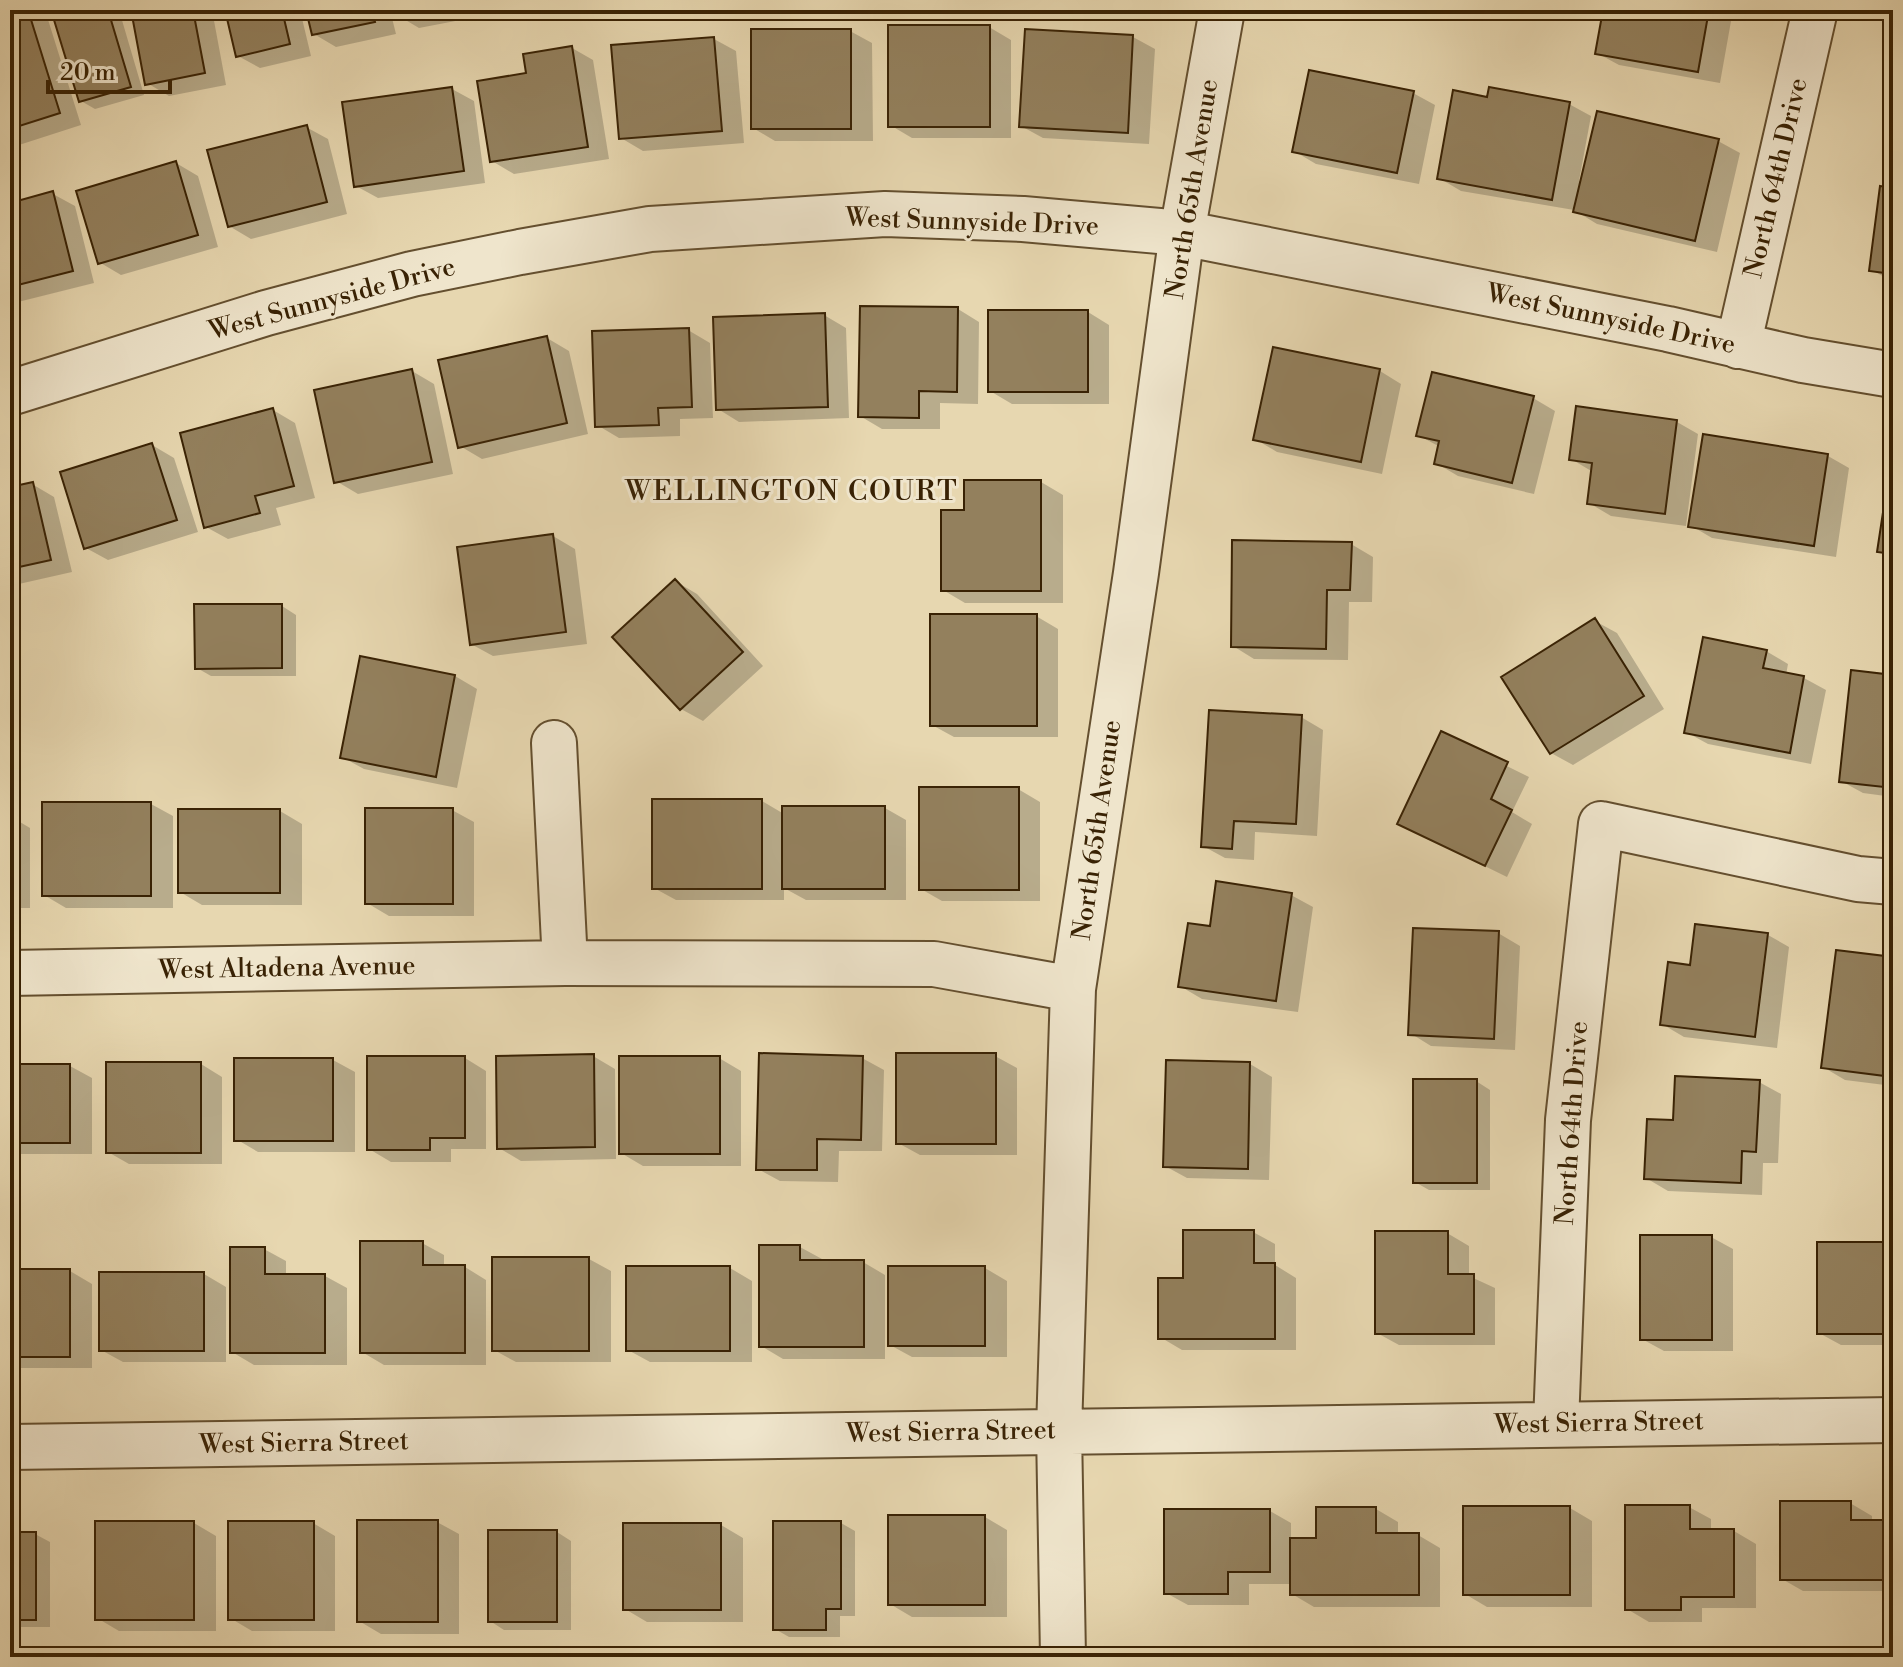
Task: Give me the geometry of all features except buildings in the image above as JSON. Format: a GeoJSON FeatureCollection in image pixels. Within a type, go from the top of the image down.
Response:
{"type":"FeatureCollection","features":[{"type":"Feature","properties":{"kind":"street","name":"North 65th Avenue"},"geometry":{"type":"LineString","coordinates":[[1063,1657],[1059,1430],[1073,989],[1182,233],[1222,10]]}},
{"type":"Feature","properties":{"kind":"street","name":"North 64th Drive"},"geometry":{"type":"LineString","coordinates":[[1738,346],[1815,10]]}},
{"type":"Feature","properties":{"kind":"street","name":"West Sunnyside Drive"},"geometry":{"type":"LineString","coordinates":[[10,393],[266,313],[412,274],[650,229],[885,214],[1023,219],[1182,233],[1893,375]]}},
{"type":"Feature","properties":{"kind":"street"},"geometry":{"type":"LineString","coordinates":[[554,743],[565,963]]}},
{"type":"Feature","properties":{"kind":"street","name":"North 64th Drive"},"geometry":{"type":"LineString","coordinates":[[1556,1423],[1568,1120],[1601,824],[1858,879],[1893,882]]}},
{"type":"Feature","properties":{"kind":"street","name":"West Altadena Avenue"},"geometry":{"type":"LineString","coordinates":[[10,973],[565,963],[934,964],[1073,989]]}},
{"type":"Feature","properties":{"kind":"street","name":"West Sierra Street"},"geometry":{"type":"LineString","coordinates":[[10,1447],[1893,1420]]}},
{"type":"Feature","properties":{"kind":"district","name":"WELLINGTON COURT"},"geometry":{"type":"Point","coordinates":[792,491]}}]}
